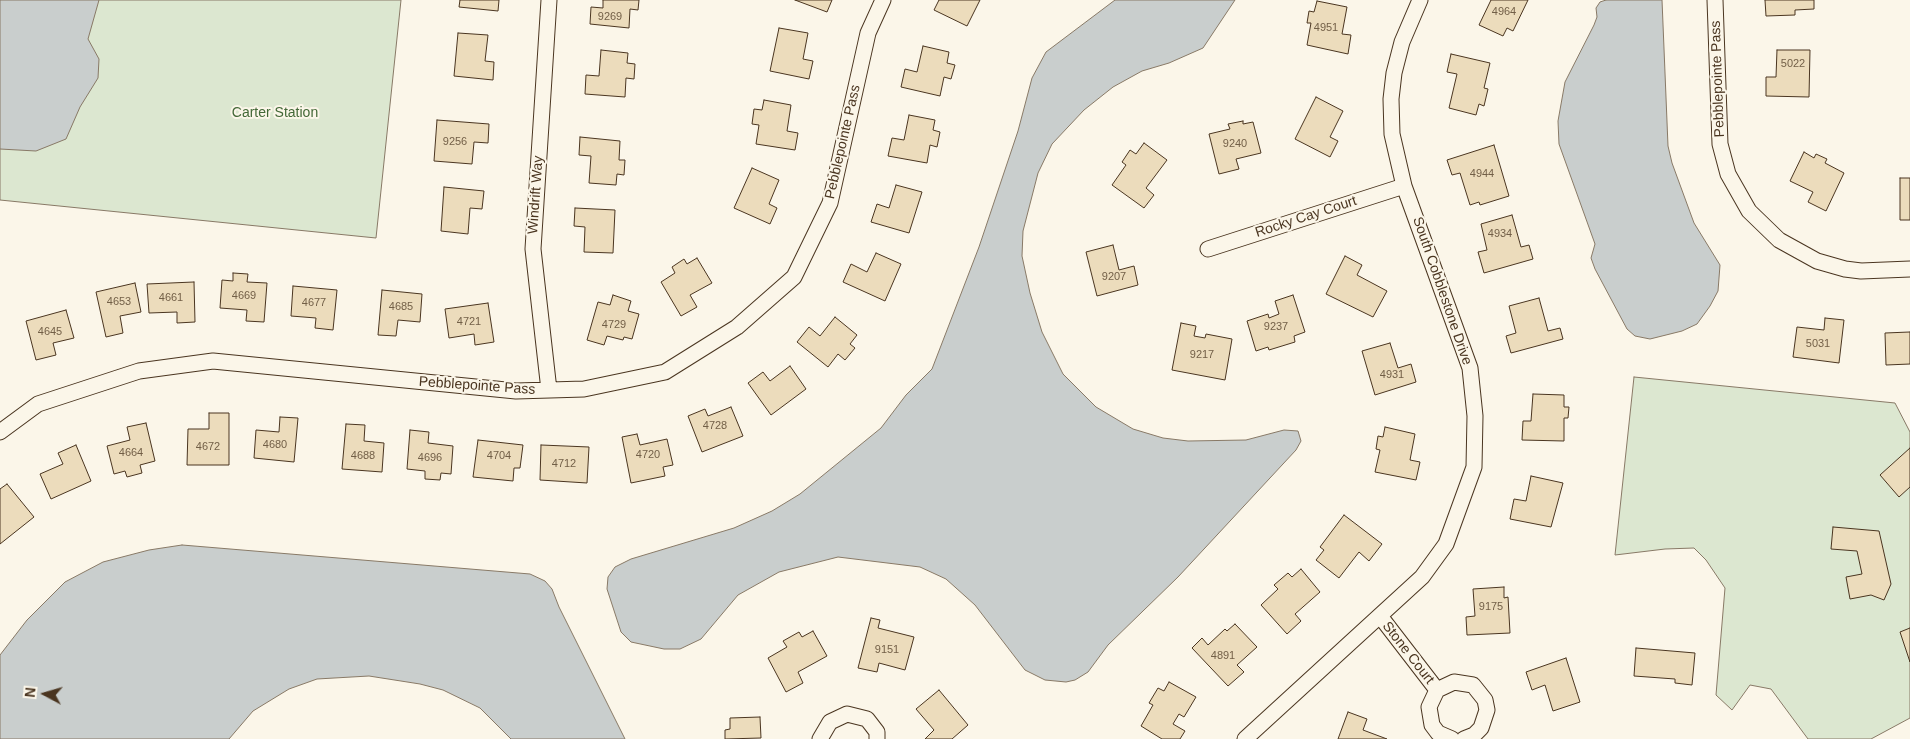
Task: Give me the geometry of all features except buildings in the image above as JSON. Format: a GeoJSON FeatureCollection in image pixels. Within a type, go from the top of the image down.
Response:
{"type":"FeatureCollection","features":[{"type":"Feature","properties":{"kind":"street","name":"Windrift Way"},"geometry":{"type":"LineString","coordinates":[[548,0],[533,249],[548,390]]}},
{"type":"Feature","properties":{"kind":"street","name":"Pebblepointe Pass"},"geometry":{"type":"LineString","coordinates":[[0,432],[38,404],[139,371],[213,361],[516,392],[584,389],[665,372],[736,327],[794,277],[830,202],[868,33],[883,0]]}},
{"type":"Feature","properties":{"kind":"street","name":"South Cobblestone Drive"},"geometry":{"type":"LineString","coordinates":[[1245,739],[1422,577],[1446,544],[1474,467],[1475,416],[1470,368],[1404,186],[1392,134],[1392,88],[1402,42],[1420,0]]}},
{"type":"Feature","properties":{"kind":"street","name":"Pebblepointe Pass"},"geometry":{"type":"LineString","coordinates":[[1715,0],[1720,144],[1728,174],[1749,210],[1779,240],[1817,261],[1845,269],[1910,269]]}},
{"type":"Feature","properties":{"kind":"street","name":"Rocky Cay Court"},"geometry":{"type":"LineString","coordinates":[[1208,249],[1404,186]]}},
{"type":"Feature","properties":{"kind":"street","name":"Stone Court"},"geometry":{"type":"LineString","coordinates":[[1380,616],[1437,690]]}},
{"type":"Feature","properties":{"kind":"street","name":"Stone Court"},"geometry":{"type":"LineString","coordinates":[[1452,739],[1438,733],[1429,717],[1431,698],[1437,690],[1454,682],[1464,682],[1473,686],[1485,700],[1487,710],[1481,728],[1474,735],[1464,739]]}},
{"type":"Feature","properties":{"kind":"street"},"geometry":{"type":"LineString","coordinates":[[820,739],[830,722],[846,714],[867,719],[877,732],[876,739]]}},
{"type":"Feature","properties":{"kind":"green space","name":"Carter Station"},"geometry":{"type":"Polygon","coordinates":[[[0,0],[401,0],[376,238],[0,200],[0,0]]]}},
{"type":"Feature","properties":{"kind":"green space"},"geometry":{"type":"Polygon","coordinates":[[[1634,377],[1895,403],[1910,432],[1910,718],[1871,739],[1808,739],[1771,689],[1750,685],[1732,710],[1716,695],[1725,588],[1706,560],[1694,548],[1665,549],[1615,555],[1634,377]]]}},
{"type":"Feature","properties":{"kind":"shaded area"},"geometry":{"type":"Polygon","coordinates":[[[0,0],[99,0],[88,39],[99,59],[98,78],[80,107],[66,139],[36,151],[0,149],[0,0]]]}},
{"type":"Feature","properties":{"kind":"shaded area"},"geometry":{"type":"Polygon","coordinates":[[[1115,0],[1235,0],[1203,48],[1169,63],[1142,71],[1113,87],[1084,110],[1052,144],[1038,173],[1023,231],[1022,256],[1030,293],[1042,332],[1063,374],[1096,407],[1133,429],[1163,438],[1188,441],[1246,440],[1284,430],[1298,431],[1301,441],[1296,450],[1178,577],[1108,645],[1088,672],[1075,680],[1066,682],[1045,680],[1025,670],[975,605],[946,579],[920,567],[838,557],[779,572],[738,595],[701,639],[680,649],[664,649],[631,642],[621,632],[607,589],[608,577],[615,567],[631,559],[734,528],[772,511],[800,494],[881,428],[906,395],[932,369],[979,247],[1018,131],[1032,78],[1046,52],[1115,0]]]}},
{"type":"Feature","properties":{"kind":"shaded area"},"geometry":{"type":"Polygon","coordinates":[[[1606,0],[1662,0],[1668,146],[1672,163],[1694,223],[1720,265],[1718,291],[1697,324],[1682,331],[1650,339],[1635,336],[1627,329],[1595,269],[1591,258],[1595,244],[1559,144],[1558,121],[1565,82],[1594,25],[1597,17],[1596,8],[1600,2],[1606,0]]]}},
{"type":"Feature","properties":{"kind":"shaded area"},"geometry":{"type":"Polygon","coordinates":[[[182,545],[530,574],[545,581],[552,589],[559,607],[625,739],[511,739],[480,708],[443,690],[420,684],[369,676],[317,679],[289,689],[253,711],[229,739],[0,739],[0,655],[27,620],[65,582],[103,562],[149,550],[182,545]]]}}]}
